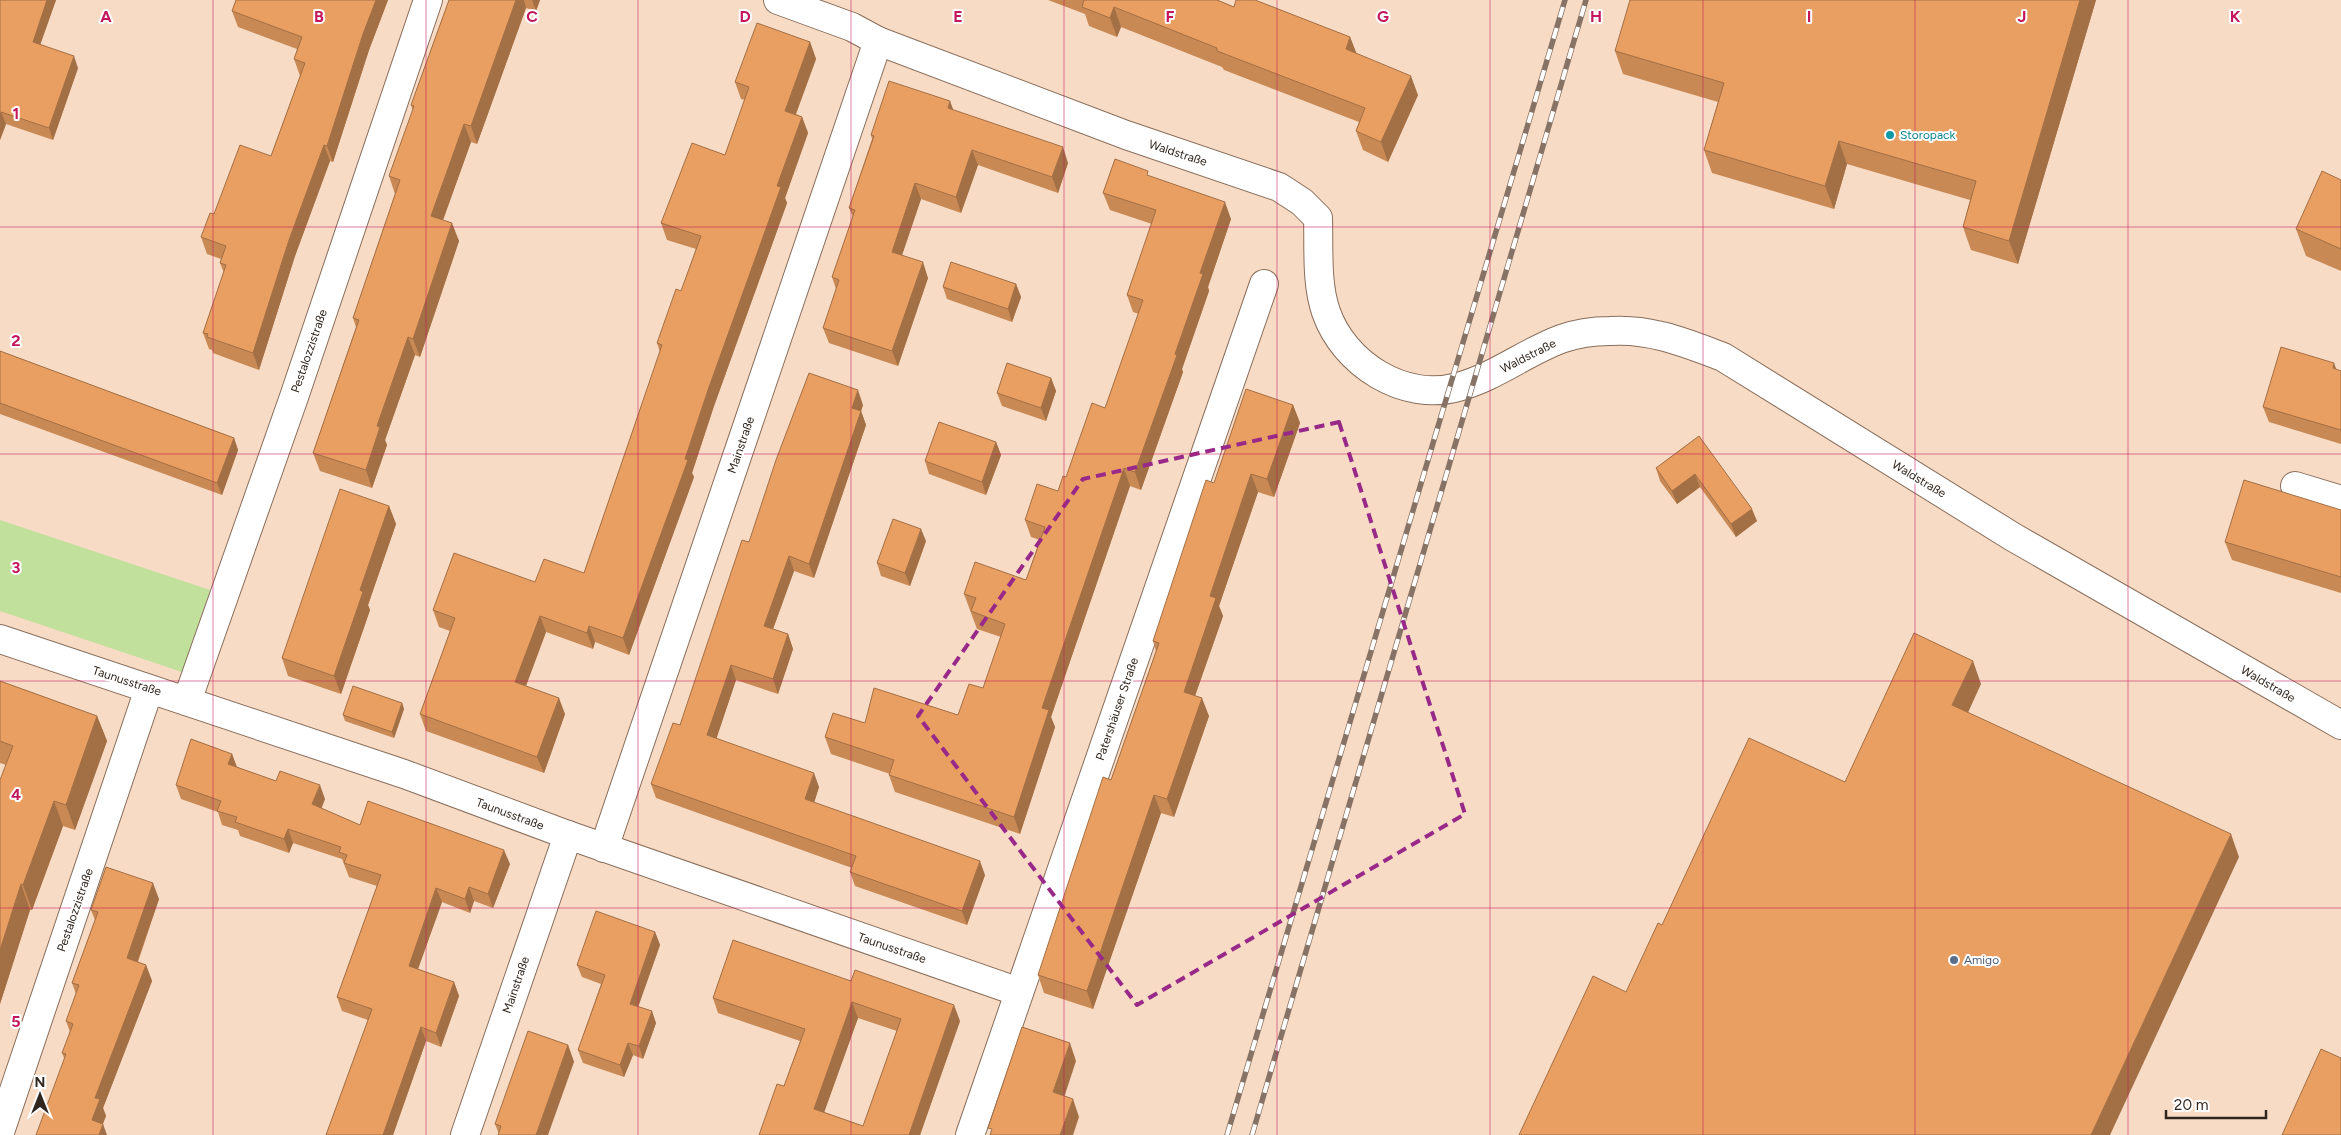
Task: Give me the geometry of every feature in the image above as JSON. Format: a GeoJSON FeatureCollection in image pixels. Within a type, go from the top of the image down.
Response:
{"type":"FeatureCollection","features":[{"type":"Feature","properties":{"kind":"street","name":"Pestalozzistraße"},"geometry":{"type":"LineString","coordinates":[[187,701],[303,370],[428,0]]}},
{"type":"Feature","properties":{"kind":"street","name":"Waldstraße"},"geometry":{"type":"LineString","coordinates":[[778,0],[852,27],[878,41],[1126,136],[1279,187],[1302,202],[1318,218],[1321,284],[1325,310],[1333,330],[1350,351],[1376,374],[1407,388],[1437,391],[1459,387],[1488,376],[1562,338],[1610,331],[1646,332],[1679,340],[1723,357],[2013,537],[2341,725]]}},
{"type":"Feature","properties":{"kind":"street","name":"Mainstraße"},"geometry":{"type":"LineString","coordinates":[[604,848],[878,41]]}},
{"type":"Feature","properties":{"kind":"street","name":"Patershäuser Straße"},"geometry":{"type":"LineString","coordinates":[[970,1135],[1264,284]]}},
{"type":"Feature","properties":{"kind":"street"},"geometry":{"type":"LineString","coordinates":[[2295,486],[2341,500]]}},
{"type":"Feature","properties":{"kind":"street","name":"Taunusstraße"},"geometry":{"type":"LineString","coordinates":[[0,639],[404,774],[604,848],[1019,992]]}},
{"type":"Feature","properties":{"kind":"street","name":"Pestalozzistraße"},"geometry":{"type":"LineString","coordinates":[[0,1132],[149,689]]}},
{"type":"Feature","properties":{"kind":"street","name":"Mainstraße"},"geometry":{"type":"LineString","coordinates":[[465,1135],[568,835]]}},
{"type":"Feature","properties":{"kind":"highlighted area"},"geometry":{"type":"Polygon","coordinates":[[[1339,422],[1465,814],[1137,1005],[918,716],[1083,479],[1339,422]]]}},
{"type":"Feature","properties":{"kind":"green space"},"geometry":{"type":"Polygon","coordinates":[[[0,520],[210,590],[182,672],[0,611],[0,520]]]}},
{"type":"Feature","properties":{"kind":"building"},"geometry":{"type":"Polygon","coordinates":[[[0,0],[47,0],[33,42],[74,56],[49,128],[1,112],[0,115],[0,0]]]}},
{"type":"Feature","properties":{"kind":"building"},"geometry":{"type":"Polygon","coordinates":[[[236,0],[376,0],[363,34],[327,146],[324,145],[289,240],[253,353],[207,337],[208,334],[203,333],[226,265],[220,263],[226,246],[201,237],[210,213],[214,214],[240,145],[271,156],[305,63],[294,59],[302,37],[232,11],[236,0]]]}},
{"type":"Feature","properties":{"kind":"building"},"geometry":{"type":"Polygon","coordinates":[[[449,0],[516,0],[471,126],[464,124],[431,216],[452,223],[413,339],[408,337],[377,426],[380,427],[366,470],[313,453],[359,320],[353,318],[400,180],[389,176],[414,106],[411,105],[449,0]]]}},
{"type":"Feature","properties":{"kind":"building"},"geometry":{"type":"Polygon","coordinates":[[[1084,0],[1217,0],[1234,7],[1236,0],[1255,0],[1350,37],[1346,49],[1411,76],[1381,142],[1356,131],[1365,108],[1217,51],[1217,48],[1114,7],[1110,18],[1082,7],[1084,0]]]}},
{"type":"Feature","properties":{"kind":"building","name":"Storopack"},"geometry":{"type":"Polygon","coordinates":[[[1630,0],[2080,0],[2009,241],[1963,227],[1976,181],[1839,141],[1825,186],[1704,150],[1724,83],[1615,51],[1630,0]]]}},
{"type":"Feature","properties":{"kind":"building"},"geometry":{"type":"Polygon","coordinates":[[[757,23],[810,42],[785,111],[802,117],[777,186],[781,187],[685,459],[688,460],[623,638],[589,626],[587,633],[540,616],[515,682],[559,698],[537,757],[420,714],[455,618],[433,610],[454,553],[535,582],[544,559],[584,573],[662,345],[657,343],[676,289],[681,291],[701,236],[661,223],[692,143],[725,155],[749,87],[735,82],[757,23]]]}},
{"type":"Feature","properties":{"kind":"building"},"geometry":{"type":"Polygon","coordinates":[[[889,81],[950,101],[948,108],[1063,147],[1052,177],[972,150],[956,197],[915,183],[892,252],[923,262],[892,351],[823,328],[839,280],[832,277],[855,210],[849,208],[874,136],[871,135],[889,81]]]}},
{"type":"Feature","properties":{"kind":"building"},"geometry":{"type":"Polygon","coordinates":[[[1115,159],[1148,171],[1147,175],[1225,202],[1200,273],[1203,274],[1175,354],[1177,355],[1135,472],[1124,468],[1042,708],[1049,710],[1014,817],[889,775],[894,760],[825,737],[833,713],[865,723],[874,688],[958,715],[969,684],[983,688],[1005,624],[971,611],[976,598],[964,594],[975,562],[1026,580],[1045,527],[1025,520],[1037,484],[1058,491],[1063,476],[1066,477],[1092,403],[1105,408],[1143,300],[1127,295],[1156,210],[1103,193],[1115,159]]]}},
{"type":"Feature","properties":{"kind":"building"},"geometry":{"type":"Polygon","coordinates":[[[2322,171],[2341,180],[2341,249],[2296,229],[2322,171]]]}},
{"type":"Feature","properties":{"kind":"building"},"geometry":{"type":"Polygon","coordinates":[[[951,262],[1016,284],[1008,309],[943,287],[951,262]]]}},
{"type":"Feature","properties":{"kind":"building"},"geometry":{"type":"Polygon","coordinates":[[[2281,347],[2334,363],[2333,368],[2341,371],[2341,430],[2263,407],[2281,347]]]}},
{"type":"Feature","properties":{"kind":"building"},"geometry":{"type":"Polygon","coordinates":[[[0,351],[234,438],[217,483],[0,403],[0,351]]]}},
{"type":"Feature","properties":{"kind":"building"},"geometry":{"type":"Polygon","coordinates":[[[1007,363],[1051,378],[1041,408],[997,393],[1007,363]]]}},
{"type":"Feature","properties":{"kind":"building"},"geometry":{"type":"Polygon","coordinates":[[[809,373],[858,390],[852,408],[861,411],[809,564],[789,556],[764,626],[788,634],[773,679],[731,665],[707,735],[814,773],[805,799],[980,861],[962,911],[850,872],[856,856],[651,784],[673,723],[680,725],[742,540],[749,542],[776,460],[809,373]]]}},
{"type":"Feature","properties":{"kind":"building"},"geometry":{"type":"Polygon","coordinates":[[[1246,389],[1293,405],[1267,479],[1251,474],[1210,596],[1216,598],[1184,692],[1202,698],[1167,799],[1154,795],[1087,991],[1038,975],[1103,777],[1111,780],[1159,643],[1153,641],[1206,480],[1214,483],[1246,389]]]}},
{"type":"Feature","properties":{"kind":"building"},"geometry":{"type":"Polygon","coordinates":[[[939,422],[996,442],[982,482],[925,461],[939,422]]]}},
{"type":"Feature","properties":{"kind":"building"},"geometry":{"type":"Polygon","coordinates":[[[1699,436],[1752,509],[1731,524],[1695,474],[1672,491],[1656,468],[1699,436]]]}},
{"type":"Feature","properties":{"kind":"building"},"geometry":{"type":"Polygon","coordinates":[[[2244,480],[2341,510],[2341,577],[2225,542],[2244,480]]]}},
{"type":"Feature","properties":{"kind":"building"},"geometry":{"type":"Polygon","coordinates":[[[340,489],[389,506],[360,590],[363,592],[334,676],[282,658],[340,489]]]}},
{"type":"Feature","properties":{"kind":"building"},"geometry":{"type":"Polygon","coordinates":[[[893,519],[921,529],[905,573],[877,563],[893,519]]]}},
{"type":"Feature","properties":{"kind":"building"},"geometry":{"type":"Polygon","coordinates":[[[1914,633],[1973,661],[1952,705],[2231,834],[2091,1135],[1519,1135],[1593,976],[1626,992],[1658,923],[1662,925],[1749,738],[1845,782],[1914,633]]]}},
{"type":"Feature","properties":{"kind":"building"},"geometry":{"type":"Polygon","coordinates":[[[0,681],[97,716],[66,805],[54,801],[23,885],[21,884],[0,950],[0,780],[13,746],[0,741],[0,681]]]}},
{"type":"Feature","properties":{"kind":"building"},"geometry":{"type":"Polygon","coordinates":[[[353,686],[402,703],[392,732],[343,715],[353,686]]]}},
{"type":"Feature","properties":{"kind":"building"},"geometry":{"type":"Polygon","coordinates":[[[191,739],[232,754],[228,764],[276,781],[280,771],[320,785],[312,804],[360,825],[368,801],[504,850],[488,894],[469,887],[465,899],[436,888],[409,966],[454,982],[436,1033],[421,1027],[383,1135],[326,1135],[372,1009],[337,997],[381,875],[344,863],[347,855],[339,852],[341,847],[288,829],[284,839],[235,822],[237,817],[217,811],[221,801],[176,785],[191,739]]]}},
{"type":"Feature","properties":{"kind":"building"},"geometry":{"type":"Polygon","coordinates":[[[106,867],[153,883],[127,958],[146,965],[95,1098],[100,1099],[92,1120],[103,1124],[99,1135],[36,1135],[66,1054],[62,1053],[73,1024],[66,1021],[79,985],[72,983],[98,912],[91,910],[106,867]]]}},
{"type":"Feature","properties":{"kind":"building"},"geometry":{"type":"Polygon","coordinates":[[[596,911],[655,932],[630,1004],[652,1011],[639,1046],[628,1043],[620,1065],[578,1050],[605,975],[577,965],[596,911]]]}},
{"type":"Feature","properties":{"kind":"building"},"geometry":{"type":"Polygon","coordinates":[[[733,940],[851,981],[855,970],[954,1005],[909,1135],[759,1135],[777,1084],[784,1086],[805,1029],[713,998],[733,940]],[[852,1002],[814,1109],[863,1126],[901,1019],[852,1002]]]}},
{"type":"Feature","properties":{"kind":"building"},"geometry":{"type":"Polygon","coordinates":[[[1022,1027],[1070,1043],[1053,1092],[1073,1099],[1060,1135],[990,1135],[992,1129],[988,1128],[1022,1027]]]}},
{"type":"Feature","properties":{"kind":"building"},"geometry":{"type":"Polygon","coordinates":[[[528,1031],[568,1045],[536,1135],[498,1135],[501,1126],[495,1124],[528,1031]]]}},
{"type":"Feature","properties":{"kind":"building"},"geometry":{"type":"Polygon","coordinates":[[[2321,1049],[2341,1058],[2341,1135],[2282,1135],[2321,1049]]]}},
{"type":"Feature","properties":{"kind":"railway"},"geometry":{"type":"LineString","coordinates":[[1227,1135],[1565,0]]}},
{"type":"Feature","properties":{"kind":"railway"},"geometry":{"type":"LineString","coordinates":[[1252,1135],[1586,0]]}},
{"type":"Feature","properties":{"kind":"place","name":"Storopack"},"geometry":{"type":"Point","coordinates":[1890,135]}},
{"type":"Feature","properties":{"kind":"place","name":"Amigo"},"geometry":{"type":"Point","coordinates":[1954,960]}}]}
